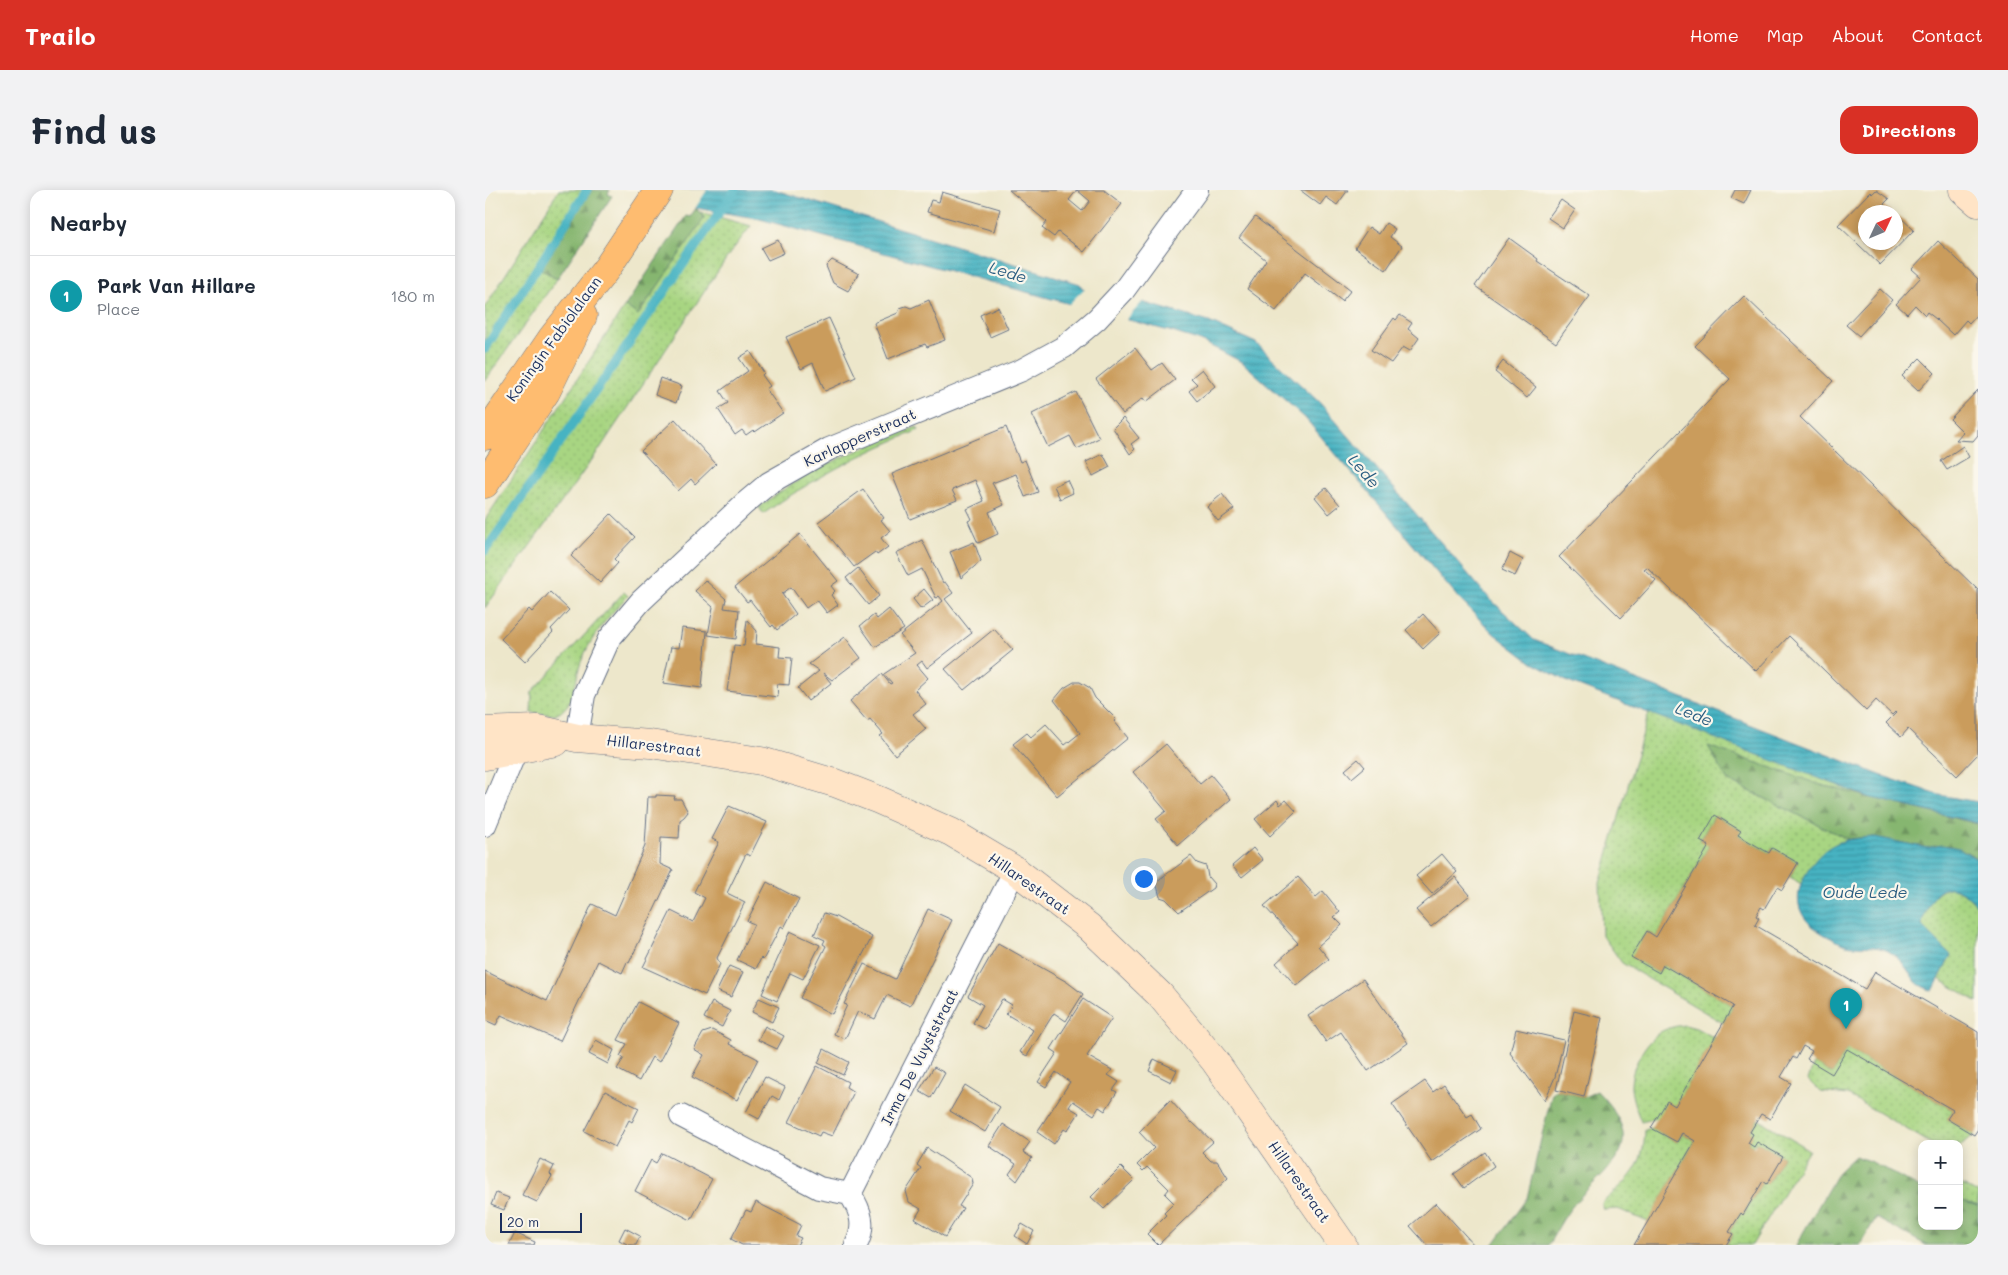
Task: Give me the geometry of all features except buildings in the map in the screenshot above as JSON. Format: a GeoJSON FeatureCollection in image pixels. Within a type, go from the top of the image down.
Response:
{"type":"FeatureCollection","features":[{"type":"Feature","properties":{"kind":"main road","name":"Koningin Fabiolalaan"},"geometry":{"type":"LineString","coordinates":[[485,436],[551,338],[607,268],[653,198]]}},
{"type":"Feature","properties":{"kind":"main road","name":"Koningin Fabiolalaan"},"geometry":{"type":"LineString","coordinates":[[485,484],[546,392],[607,268]]}},
{"type":"Feature","properties":{"kind":"street","name":"Karlapperstraat"},"geometry":{"type":"LineString","coordinates":[[577,738],[584,695],[609,639],[641,601],[769,483],[829,449],[1037,364],[1065,347],[1097,319],[1124,290],[1197,190]]}},
{"type":"Feature","properties":{"kind":"street"},"geometry":{"type":"LineString","coordinates":[[1963,190],[1978,203]]}},
{"type":"Feature","properties":{"kind":"street","name":"Hillarestraat"},"geometry":{"type":"LineString","coordinates":[[485,731],[521,740],[577,738],[723,754],[798,771],[916,816],[951,832],[1015,870],[1089,927],[1159,995],[1214,1060],[1343,1245]]}},
{"type":"Feature","properties":{"kind":"street"},"geometry":{"type":"LineString","coordinates":[[485,825],[521,740]]}},
{"type":"Feature","properties":{"kind":"street","name":"Hillarestraat"},"geometry":{"type":"LineString","coordinates":[[485,756],[521,740]]}},
{"type":"Feature","properties":{"kind":"street","name":"Irma De Vuyststraat"},"geometry":{"type":"LineString","coordinates":[[851,1194],[1015,870]]}},
{"type":"Feature","properties":{"kind":"street"},"geometry":{"type":"LineString","coordinates":[[681,1116],[819,1188],[851,1194],[860,1208],[863,1220],[857,1245]]}},
{"type":"Feature","properties":{"kind":"green space"},"geometry":{"type":"Polygon","coordinates":[[[559,190],[592,190],[541,269],[557,279],[485,381],[485,307],[559,190]]]}},
{"type":"Feature","properties":{"kind":"green space"},"geometry":{"type":"Polygon","coordinates":[[[592,190],[610,190],[608,194],[612,196],[557,279],[541,269],[592,190]]]}},
{"type":"Feature","properties":{"kind":"green space"},"geometry":{"type":"Polygon","coordinates":[[[696,208],[704,217],[703,220],[638,315],[625,306],[686,216],[690,217],[696,208]]]}},
{"type":"Feature","properties":{"kind":"green space"},"geometry":{"type":"Polygon","coordinates":[[[700,212],[751,226],[730,253],[599,450],[485,608],[485,520],[625,306],[639,314],[704,217],[700,212]]]}},
{"type":"Feature","properties":{"kind":"green space"},"geometry":{"type":"Polygon","coordinates":[[[917,427],[919,430],[878,447],[819,478],[763,514],[759,507],[815,471],[874,443],[917,427]]]}},
{"type":"Feature","properties":{"kind":"green space"},"geometry":{"type":"Polygon","coordinates":[[[624,592],[628,596],[601,626],[585,652],[567,706],[555,715],[531,712],[532,692],[624,592]]]}},
{"type":"Feature","properties":{"kind":"green space"},"geometry":{"type":"Polygon","coordinates":[[[1649,712],[1868,797],[1821,785],[1727,780],[1848,839],[1833,846],[1820,856],[1809,869],[1801,884],[1790,877],[1798,863],[1772,848],[1769,853],[1738,835],[1740,830],[1715,815],[1700,840],[1709,846],[1656,937],[1647,931],[1632,957],[1658,973],[1663,965],[1733,1006],[1723,1023],[1622,963],[1602,935],[1600,883],[1649,712]]]}},
{"type":"Feature","properties":{"kind":"green space"},"geometry":{"type":"Polygon","coordinates":[[[1708,746],[1821,785],[1978,824],[1978,860],[1967,852],[1954,847],[1934,846],[1927,848],[1875,837],[1848,839],[1727,780],[1708,746]]]}},
{"type":"Feature","properties":{"kind":"green space"},"geometry":{"type":"Polygon","coordinates":[[[1952,887],[1965,894],[1978,907],[1978,1002],[1939,979],[1951,955],[1922,926],[1927,907],[1931,901],[1940,892],[1952,887]]]}},
{"type":"Feature","properties":{"kind":"green space"},"geometry":{"type":"Polygon","coordinates":[[[1685,1025],[1696,1028],[1715,1038],[1675,1106],[1657,1118],[1641,1122],[1631,1088],[1635,1065],[1653,1037],[1665,1030],[1685,1025]]]}},
{"type":"Feature","properties":{"kind":"green space"},"geometry":{"type":"Polygon","coordinates":[[[1847,1049],[1953,1110],[1947,1119],[1974,1135],[1963,1144],[1963,1140],[1925,1140],[1848,1095],[1820,1092],[1808,1080],[1814,1063],[1832,1074],[1847,1049]]]}},
{"type":"Feature","properties":{"kind":"green space"},"geometry":{"type":"Polygon","coordinates":[[[1556,1090],[1584,1097],[1597,1091],[1614,1112],[1622,1129],[1623,1144],[1617,1157],[1608,1169],[1568,1212],[1548,1245],[1493,1245],[1527,1198],[1552,1093],[1556,1090]]]}},
{"type":"Feature","properties":{"kind":"green space"},"geometry":{"type":"Polygon","coordinates":[[[1758,1119],[1809,1150],[1752,1245],[1726,1245],[1733,1234],[1729,1232],[1741,1213],[1744,1214],[1763,1181],[1767,1184],[1783,1157],[1757,1142],[1752,1146],[1748,1143],[1750,1132],[1758,1119]]]}},
{"type":"Feature","properties":{"kind":"green space"},"geometry":{"type":"Polygon","coordinates":[[[1651,1128],[1677,1142],[1682,1133],[1695,1141],[1648,1222],[1618,1209],[1604,1210],[1602,1203],[1633,1172],[1642,1154],[1645,1130],[1651,1128]]]}},
{"type":"Feature","properties":{"kind":"green space"},"geometry":{"type":"Polygon","coordinates":[[[1855,1156],[1872,1162],[1918,1187],[1918,1230],[1963,1230],[1963,1201],[1978,1206],[1978,1245],[1926,1245],[1876,1218],[1860,1245],[1796,1245],[1838,1172],[1855,1156]]]}},
{"type":"Feature","properties":{"kind":"green space"},"geometry":{"type":"Polygon","coordinates":[[[1963,1185],[1978,1193],[1978,1206],[1963,1201],[1963,1185]]]}},
{"type":"Feature","properties":{"kind":"water","name":"Lede"},"geometry":{"type":"Polygon","coordinates":[[[642,190],[775,190],[1080,284],[1082,288],[1138,304],[1142,302],[1209,322],[1256,343],[1320,403],[1489,598],[1534,640],[1880,775],[1939,795],[1978,802],[1978,823],[1868,797],[1568,682],[1532,663],[1493,633],[1460,600],[1305,418],[1242,362],[1201,341],[756,218],[696,208],[642,190]]]}},
{"type":"Feature","properties":{"kind":"water","name":"Oude Lede"},"geometry":{"type":"Polygon","coordinates":[[[1875,837],[1927,848],[1942,845],[1959,848],[1978,860],[1978,907],[1965,894],[1952,888],[1945,888],[1939,891],[1933,898],[1924,916],[1922,926],[1951,955],[1933,991],[1916,982],[1901,961],[1893,954],[1873,947],[1842,944],[1818,931],[1810,924],[1800,908],[1798,899],[1803,880],[1809,869],[1823,852],[1837,843],[1875,837]]]}},
{"type":"Feature","properties":{"kind":"pier"},"geometry":{"type":"Polygon","coordinates":[[[640,190],[707,190],[694,210],[640,190]]]}},
{"type":"Feature","properties":{"kind":"pier"},"geometry":{"type":"Polygon","coordinates":[[[1086,287],[1138,301],[1144,300],[1125,321],[1068,305],[1086,287]]]}},
{"type":"Feature","properties":{"kind":"waterway"},"geometry":{"type":"LineString","coordinates":[[485,349],[587,190]]}},
{"type":"Feature","properties":{"kind":"waterway"},"geometry":{"type":"LineString","coordinates":[[485,551],[735,190]]}},
{"type":"Feature","properties":{"kind":"place","name":"Park Van Hillare"},"geometry":{"type":"Point","coordinates":[1846,1029]}}]}
